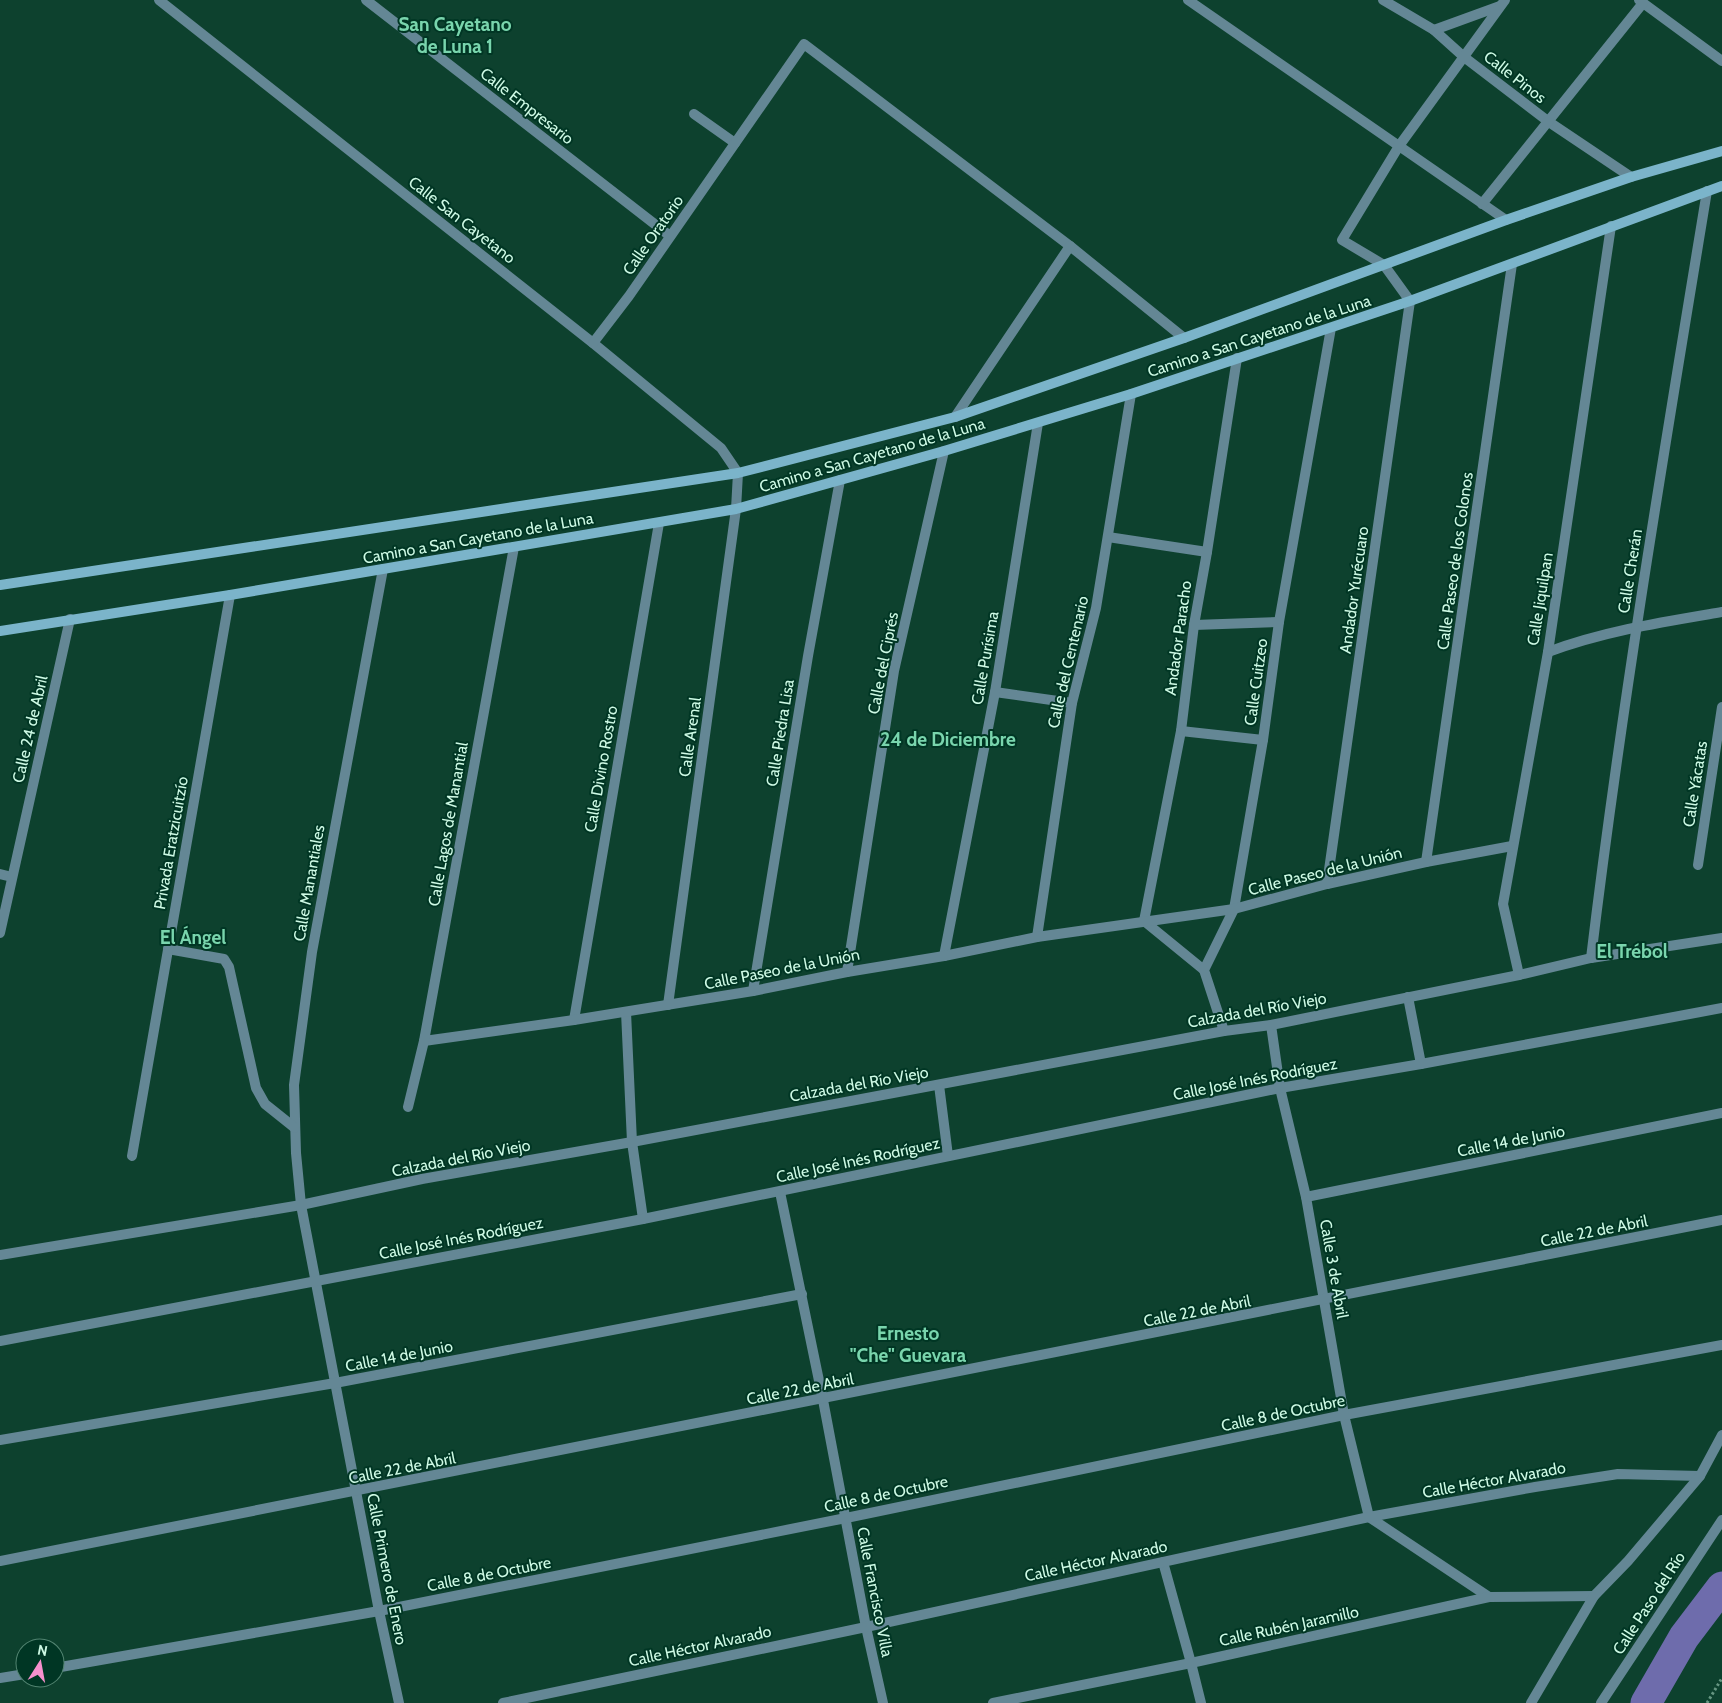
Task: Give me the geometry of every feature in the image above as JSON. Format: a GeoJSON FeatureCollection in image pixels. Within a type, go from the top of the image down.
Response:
{"type":"FeatureCollection","features":[{"type":"Feature","properties":{"kind":"street","name":"Calle San Cayetano"},"geometry":{"type":"LineString","coordinates":[[159,0],[594,343],[721,448],[738,473]]}},
{"type":"Feature","properties":{"kind":"street","name":"Calle Empresario"},"geometry":{"type":"LineString","coordinates":[[366,0],[670,236]]}},
{"type":"Feature","properties":{"kind":"street"},"geometry":{"type":"LineString","coordinates":[[1188,0],[1506,220]]}},
{"type":"Feature","properties":{"kind":"street","name":"Calle Pinos"},"geometry":{"type":"LineString","coordinates":[[1383,0],[1434,30],[1464,57],[1549,122],[1631,177]]}},
{"type":"Feature","properties":{"kind":"street"},"geometry":{"type":"LineString","coordinates":[[1482,204],[1549,122],[1641,1],[1722,61]]}},
{"type":"Feature","properties":{"kind":"street"},"geometry":{"type":"LineString","coordinates":[[1434,30],[1503,3]]}},
{"type":"Feature","properties":{"kind":"street"},"geometry":{"type":"LineString","coordinates":[[1410,301],[1384,265],[1342,240],[1399,146],[1503,3]]}},
{"type":"Feature","properties":{"kind":"street","name":"Calle Oratorio"},"geometry":{"type":"LineString","coordinates":[[594,343],[629,296],[804,44],[1070,246]]}},
{"type":"Feature","properties":{"kind":"street"},"geometry":{"type":"LineString","coordinates":[[694,114],[735,143]]}},
{"type":"Feature","properties":{"kind":"street","name":"Camino a San Cayetano de la Luna"},"geometry":{"type":"LineString","coordinates":[[0,585],[738,473],[955,417],[1184,338],[1506,220],[1631,177],[1722,151]]}},
{"type":"Feature","properties":{"kind":"street","name":"Camino a San Cayetano de la Luna"},"geometry":{"type":"LineString","coordinates":[[0,631],[230,595],[736,509],[944,451],[1131,394],[1410,301],[1722,186]]}},
{"type":"Feature","properties":{"kind":"street","name":"Calle Cherán"},"geometry":{"type":"LineString","coordinates":[[1591,958],[1636,626],[1707,191]]}},
{"type":"Feature","properties":{"kind":"street","name":"Calle Jiquilpan"},"geometry":{"type":"LineString","coordinates":[[1519,975],[1503,904],[1548,652],[1611,226]]}},
{"type":"Feature","properties":{"kind":"street"},"geometry":{"type":"LineString","coordinates":[[955,417],[1070,246],[1184,338]]}},
{"type":"Feature","properties":{"kind":"street","name":"Calle Paseo de los Colonos"},"geometry":{"type":"LineString","coordinates":[[1426,862],[1512,264]]}},
{"type":"Feature","properties":{"kind":"street","name":"Andador Yurécuaro"},"geometry":{"type":"LineString","coordinates":[[1327,884],[1410,301]]}},
{"type":"Feature","properties":{"kind":"street","name":"Calle Cuitzeo"},"geometry":{"type":"LineString","coordinates":[[1204,970],[1234,909],[1263,740],[1279,622],[1331,328]]}},
{"type":"Feature","properties":{"kind":"street","name":"Andador Paracho"},"geometry":{"type":"LineString","coordinates":[[1144,921],[1180,731],[1194,625],[1237,358]]}},
{"type":"Feature","properties":{"kind":"street","name":"Calle del Centenario"},"geometry":{"type":"LineString","coordinates":[[1037,937],[1072,703],[1096,608],[1131,394]]}},
{"type":"Feature","properties":{"kind":"street","name":"Calle Purísima"},"geometry":{"type":"LineString","coordinates":[[944,956],[996,692],[1038,423]]}},
{"type":"Feature","properties":{"kind":"street","name":"Calle del Ciprés"},"geometry":{"type":"LineString","coordinates":[[847,972],[894,671],[944,451]]}},
{"type":"Feature","properties":{"kind":"street","name":"Calle Arenal"},"geometry":{"type":"LineString","coordinates":[[668,1005],[736,509],[738,473]]}},
{"type":"Feature","properties":{"kind":"street","name":"Calle Piedra Lisa"},"geometry":{"type":"LineString","coordinates":[[753,991],[808,656],[840,480]]}},
{"type":"Feature","properties":{"kind":"street","name":"Calle Divino Rostro"},"geometry":{"type":"LineString","coordinates":[[574,1020],[658,523]]}},
{"type":"Feature","properties":{"kind":"street"},"geometry":{"type":"LineString","coordinates":[[1108,537],[1207,552]]}},
{"type":"Feature","properties":{"kind":"street","name":"Calle Lagos de Manantial"},"geometry":{"type":"LineString","coordinates":[[408,1107],[424,1040],[514,547]]}},
{"type":"Feature","properties":{"kind":"street","name":"Calle Manantiales"},"geometry":{"type":"LineString","coordinates":[[301,1206],[296,1153],[294,1085],[312,952],[383,569]]}},
{"type":"Feature","properties":{"kind":"street","name":"Privada Eratzicuitzío"},"geometry":{"type":"LineString","coordinates":[[132,1156],[230,595]]}},
{"type":"Feature","properties":{"kind":"street"},"geometry":{"type":"LineString","coordinates":[[1548,652],[1563,646],[1636,626],[1722,612]]}},
{"type":"Feature","properties":{"kind":"street","name":"Calle 24 de Abril"},"geometry":{"type":"LineString","coordinates":[[0,933],[70,619]]}},
{"type":"Feature","properties":{"kind":"street"},"geometry":{"type":"LineString","coordinates":[[1194,625],[1279,622]]}},
{"type":"Feature","properties":{"kind":"street"},"geometry":{"type":"LineString","coordinates":[[996,692],[1072,703]]}},
{"type":"Feature","properties":{"kind":"street","name":"Calle Yácatas"},"geometry":{"type":"LineString","coordinates":[[1698,865],[1722,707]]}},
{"type":"Feature","properties":{"kind":"street"},"geometry":{"type":"LineString","coordinates":[[1180,731],[1263,740]]}},
{"type":"Feature","properties":{"kind":"street","name":"Calle Paseo de la Unión"},"geometry":{"type":"LineString","coordinates":[[424,1040],[626,1012],[753,991],[1037,937],[1234,909],[1327,884],[1426,862],[1512,846]]}},
{"type":"Feature","properties":{"kind":"street"},"geometry":{"type":"LineString","coordinates":[[0,874],[12,877]]}},
{"type":"Feature","properties":{"kind":"street"},"geometry":{"type":"LineString","coordinates":[[1144,921],[1204,970],[1224,1031]]}},
{"type":"Feature","properties":{"kind":"street","name":"Calzada del Río Viejo"},"geometry":{"type":"LineString","coordinates":[[0,1256],[301,1206],[422,1180],[1224,1031],[1271,1025],[1519,975],[1591,958],[1722,938]]}},
{"type":"Feature","properties":{"kind":"street"},"geometry":{"type":"LineString","coordinates":[[168,949],[224,959],[229,966],[256,1088],[265,1104],[295,1128]]}},
{"type":"Feature","properties":{"kind":"street"},"geometry":{"type":"LineString","coordinates":[[1408,997],[1421,1064]]}},
{"type":"Feature","properties":{"kind":"street","name":"Calle José Inés Rodríguez"},"geometry":{"type":"LineString","coordinates":[[0,1341],[780,1192],[1280,1088],[1722,1008]]}},
{"type":"Feature","properties":{"kind":"street"},"geometry":{"type":"LineString","coordinates":[[626,1012],[632,1142],[643,1219]]}},
{"type":"Feature","properties":{"kind":"street","name":"Calle 3 de Abril"},"geometry":{"type":"LineString","coordinates":[[1271,1025],[1280,1088],[1306,1197],[1344,1415],[1369,1517]]}},
{"type":"Feature","properties":{"kind":"street"},"geometry":{"type":"LineString","coordinates":[[939,1085],[948,1156]]}},
{"type":"Feature","properties":{"kind":"street","name":"Calle 14 de Junio"},"geometry":{"type":"LineString","coordinates":[[1306,1197],[1722,1113]]}},
{"type":"Feature","properties":{"kind":"street","name":"Calle Francisco Villa"},"geometry":{"type":"LineString","coordinates":[[780,1192],[802,1294],[882,1703]]}},
{"type":"Feature","properties":{"kind":"street","name":"Calle Primero de Enero"},"geometry":{"type":"LineString","coordinates":[[301,1206],[379,1611],[399,1703]]}},
{"type":"Feature","properties":{"kind":"street","name":"Calle 22 de Abril"},"geometry":{"type":"LineString","coordinates":[[0,1561],[357,1493],[1325,1301],[1722,1220]]}},
{"type":"Feature","properties":{"kind":"street","name":"Calle 14 de Junio"},"geometry":{"type":"LineString","coordinates":[[0,1440],[335,1383],[802,1294]]}},
{"type":"Feature","properties":{"kind":"street","name":"Calle 8 de Octubre"},"geometry":{"type":"LineString","coordinates":[[65,1666],[379,1611],[846,1518],[1344,1415],[1722,1345]]}},
{"type":"Feature","properties":{"kind":"street"},"geometry":{"type":"LineString","coordinates":[[1531,1703],[1594,1596],[1628,1561],[1700,1476],[1722,1435]]}},
{"type":"Feature","properties":{"kind":"street","name":"Calle Héctor Alvarado"},"geometry":{"type":"LineString","coordinates":[[502,1703],[866,1627],[1369,1517],[1618,1474],[1700,1476]]}},
{"type":"Feature","properties":{"kind":"street"},"geometry":{"type":"LineString","coordinates":[[1369,1517],[1489,1597]]}},
{"type":"Feature","properties":{"kind":"street","name":"Calle Paso del Río"},"geometry":{"type":"LineString","coordinates":[[1601,1703],[1722,1520]]}},
{"type":"Feature","properties":{"kind":"street"},"geometry":{"type":"LineString","coordinates":[[1163,1562],[1192,1663],[1201,1703]]}},
{"type":"Feature","properties":{"kind":"street","name":"Calle Rubén Jaramillo"},"geometry":{"type":"LineString","coordinates":[[993,1703],[1192,1663],[1489,1597],[1594,1596]]}},
{"type":"Feature","properties":{"kind":"street"},"geometry":{"type":"LineString","coordinates":[[0,1678],[15,1676]]}},
{"type":"Feature","properties":{"kind":"path"},"geometry":{"type":"LineString","coordinates":[[1707,1703],[1722,1678]]}},
{"type":"Feature","properties":{"kind":"waterway"},"geometry":{"type":"LineString","coordinates":[[1646,1703],[1684,1637],[1722,1587]]}},
{"type":"Feature","properties":{"kind":"district","name":"San Cayetano de Luna 1"},"geometry":{"type":"Point","coordinates":[455,35]}},
{"type":"Feature","properties":{"kind":"district","name":"24 de Diciembre"},"geometry":{"type":"Point","coordinates":[948,739]}},
{"type":"Feature","properties":{"kind":"district","name":"El Ángel"},"geometry":{"type":"Point","coordinates":[193,937]}},
{"type":"Feature","properties":{"kind":"district","name":"El Trébol"},"geometry":{"type":"Point","coordinates":[1632,951]}},
{"type":"Feature","properties":{"kind":"district","name":"Ernesto \"Che\" Guevara"},"geometry":{"type":"Point","coordinates":[908,1344]}}]}
